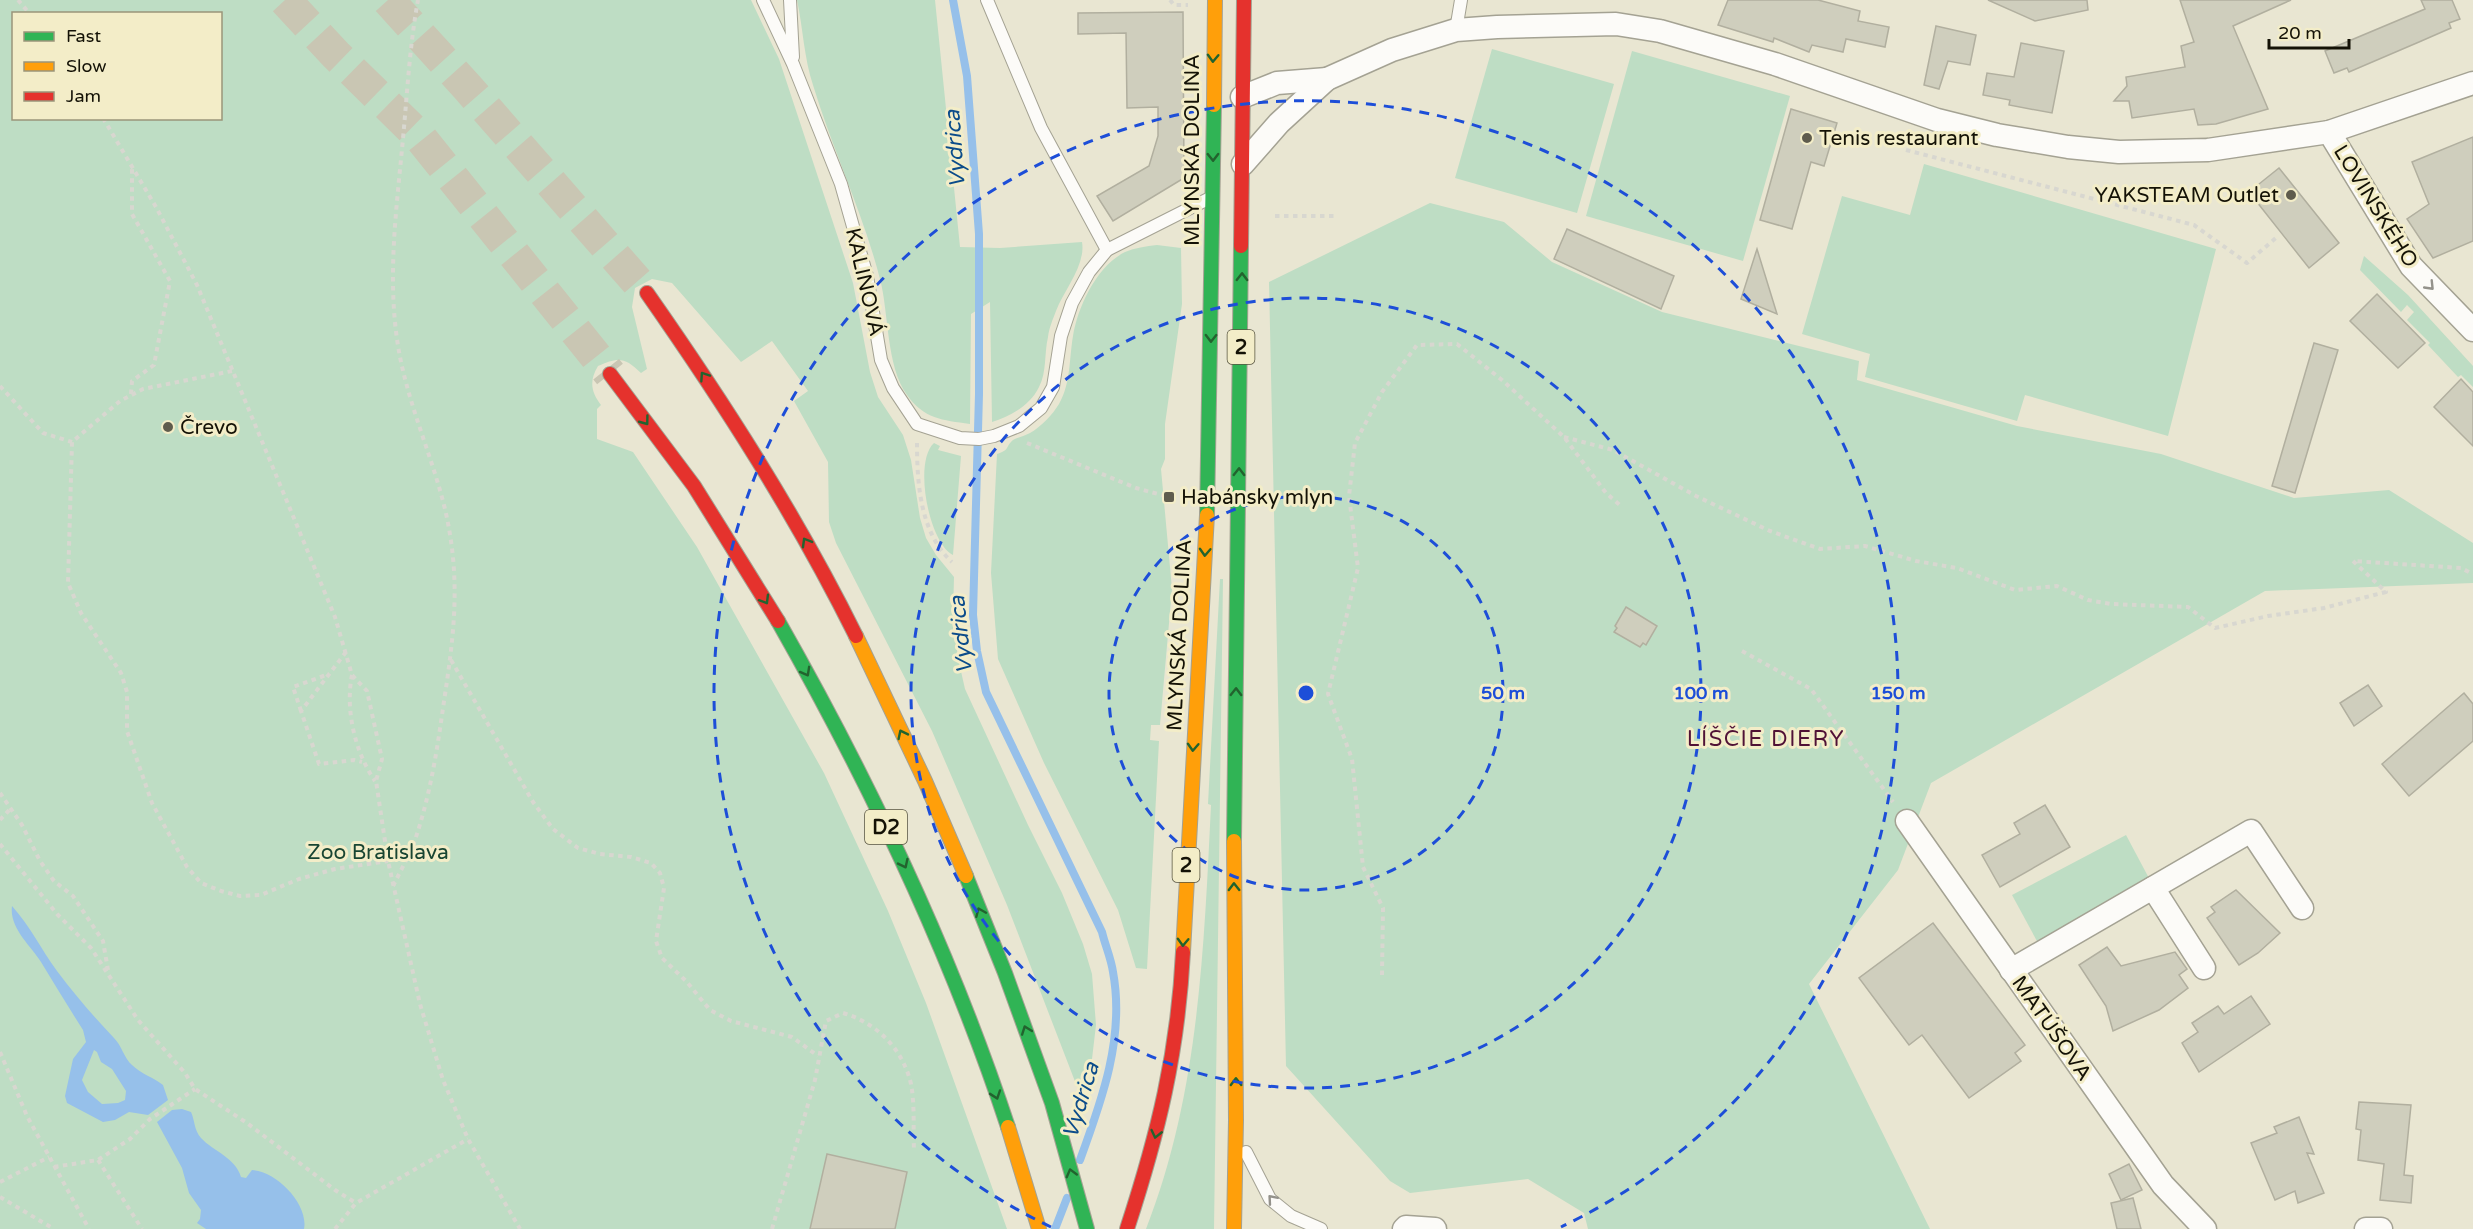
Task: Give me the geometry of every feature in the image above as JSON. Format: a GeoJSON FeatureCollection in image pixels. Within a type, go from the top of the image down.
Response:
{"type":"FeatureCollection","features":[{"type":"Feature","properties":{"kind":"main road","name":"MLYNSKÁ DOLINA"},"geometry":{"type":"LineString","coordinates":[[1127,1229],[1151,1156],[1169,1080],[1180,989],[1208,494],[1215,0]]}},
{"type":"Feature","properties":{"kind":"main road","name":"2"},"geometry":{"type":"LineString","coordinates":[[1234,1229],[1236,1120],[1234,866],[1244,0]]}},
{"type":"Feature","properties":{"kind":"main road"},"geometry":{"type":"LineString","coordinates":[[1212,119],[1242,97]]}},
{"type":"Feature","properties":{"kind":"main road"},"geometry":{"type":"LineString","coordinates":[[1214,196],[1243,164]]}},
{"type":"Feature","properties":{"kind":"main road","name":"D2"},"geometry":{"type":"LineString","coordinates":[[647,293],[739,429],[834,593],[948,836],[1003,966],[1053,1105],[1087,1229]]}},
{"type":"Feature","properties":{"kind":"main road","name":"D2"},"geometry":{"type":"LineString","coordinates":[[610,374],[694,485],[735,549],[841,735],[920,896],[977,1040],[1025,1180],[1039,1229]]}},
{"type":"Feature","properties":{"kind":"street"},"geometry":{"type":"LineString","coordinates":[[1243,164],[1279,123],[1328,80],[1392,50],[1456,30],[1616,24],[1660,31],[1775,64],[1937,120],[1997,135],[2068,147],[2119,152],[2176,152],[2243,146],[2329,132],[2473,83]]}},
{"type":"Feature","properties":{"kind":"street"},"geometry":{"type":"LineString","coordinates":[[1242,97],[1277,83],[1328,80]]}},
{"type":"Feature","properties":{"kind":"street","name":"LOVINSKÉHO"},"geometry":{"type":"LineString","coordinates":[[2329,132],[2411,266],[2473,330]]}},
{"type":"Feature","properties":{"kind":"street","name":"MATÚŠOVA"},"geometry":{"type":"LineString","coordinates":[[1907,821],[2163,1185],[2205,1229]]}},
{"type":"Feature","properties":{"kind":"street"},"geometry":{"type":"LineString","coordinates":[[2011,970],[2251,831],[2302,908]]}},
{"type":"Feature","properties":{"kind":"street"},"geometry":{"type":"LineString","coordinates":[[2152,888],[2204,968]]}},
{"type":"Feature","properties":{"kind":"street"},"geometry":{"type":"LineString","coordinates":[[1404,1229],[1406,1227],[1435,1229]]}},
{"type":"Feature","properties":{"kind":"street"},"geometry":{"type":"LineString","coordinates":[[2366,1229],[2381,1229]]}},
{"type":"Feature","properties":{"kind":"lane","name":"KALINOVÁ"},"geometry":{"type":"LineString","coordinates":[[763,0],[793,64],[841,184],[867,276],[881,360],[893,388],[917,424]]}},
{"type":"Feature","properties":{"kind":"lane"},"geometry":{"type":"LineString","coordinates":[[790,0],[793,64]]}},
{"type":"Feature","properties":{"kind":"lane"},"geometry":{"type":"LineString","coordinates":[[987,0],[1041,128],[1107,250]]}},
{"type":"Feature","properties":{"kind":"lane"},"geometry":{"type":"LineString","coordinates":[[1456,30],[1461,0]]}},
{"type":"Feature","properties":{"kind":"lane"},"geometry":{"type":"LineString","coordinates":[[917,424],[960,438],[979,439],[1019,426],[1041,408],[1053,387],[1061,336],[1072,303],[1089,272],[1107,250],[1214,196]]}},
{"type":"Feature","properties":{"kind":"lane"},"geometry":{"type":"LineString","coordinates":[[1236,1120],[1248,1160],[1270,1199],[1291,1216],[1321,1229]]}},
{"type":"Feature","properties":{"kind":"path"},"geometry":{"type":"LineString","coordinates":[[18,0],[28,12]]}},
{"type":"Feature","properties":{"kind":"path"},"geometry":{"type":"LineString","coordinates":[[393,886],[416,838],[428,793],[438,748],[456,603],[452,542],[444,504],[413,410],[402,367],[393,309],[395,219],[412,38],[418,0]]}},
{"type":"Feature","properties":{"kind":"path"},"geometry":{"type":"LineString","coordinates":[[1170,0],[1174,5],[1194,6]]}},
{"type":"Feature","properties":{"kind":"path"},"geometry":{"type":"LineString","coordinates":[[104,120],[196,285],[335,617],[352,675],[348,695],[362,762],[376,781]]}},
{"type":"Feature","properties":{"kind":"path"},"geometry":{"type":"LineString","coordinates":[[1906,150],[2193,225],[2247,263],[2277,237]]}},
{"type":"Feature","properties":{"kind":"path"},"geometry":{"type":"LineString","coordinates":[[131,394],[132,381],[154,365],[170,281],[132,214],[132,167]]}},
{"type":"Feature","properties":{"kind":"path"},"geometry":{"type":"LineString","coordinates":[[1275,216],[1337,216]]}},
{"type":"Feature","properties":{"kind":"path"},"geometry":{"type":"LineString","coordinates":[[1382,975],[1383,908],[1363,867],[1352,759],[1328,694],[1358,568],[1349,496],[1355,443],[1382,392],[1417,345],[1457,344],[1502,380],[1564,437],[1606,493],[1620,507]]}},
{"type":"Feature","properties":{"kind":"path"},"geometry":{"type":"LineString","coordinates":[[232,371],[143,389],[131,394],[72,442],[68,583],[90,628],[121,673],[128,692],[127,731],[148,793],[172,843],[187,867],[201,883],[240,896],[261,896],[299,879],[335,869],[388,861]]}},
{"type":"Feature","properties":{"kind":"path"},"geometry":{"type":"LineString","coordinates":[[0,386],[43,433],[72,442]]}},
{"type":"Feature","properties":{"kind":"path"},"geometry":{"type":"LineString","coordinates":[[917,424],[920,500],[928,526],[941,553],[952,562]]}},
{"type":"Feature","properties":{"kind":"path"},"geometry":{"type":"LineString","coordinates":[[1019,426],[1022,441],[1136,488],[1169,497]]}},
{"type":"Feature","properties":{"kind":"path"},"geometry":{"type":"LineString","coordinates":[[1564,437],[1613,450],[1696,496],[1770,531],[1820,549],[1865,546],[1916,561],[1957,568],[2015,590],[2057,586],[2088,600],[2111,604],[2188,607],[2215,628],[2268,616],[2324,608],[2386,592],[2353,561],[2461,568],[2473,574]]}},
{"type":"Feature","properties":{"kind":"path"},"geometry":{"type":"LineString","coordinates":[[301,711],[346,651]]}},
{"type":"Feature","properties":{"kind":"path"},"geometry":{"type":"LineString","coordinates":[[1742,651],[1811,689],[1907,821]]}},
{"type":"Feature","properties":{"kind":"path"},"geometry":{"type":"LineString","coordinates":[[450,660],[533,802],[553,830],[578,848],[600,854],[631,857],[651,863],[660,873],[664,888],[656,941],[662,958],[686,981],[710,1010],[731,1021],[792,1037],[818,1056]]}},
{"type":"Feature","properties":{"kind":"path"},"geometry":{"type":"LineString","coordinates":[[329,674],[293,687],[320,764],[354,760],[362,762]]}},
{"type":"Feature","properties":{"kind":"path"},"geometry":{"type":"LineString","coordinates":[[352,675],[367,691],[372,706],[382,759],[376,781],[388,861],[420,1005],[443,1080],[468,1139],[520,1229]]}},
{"type":"Feature","properties":{"kind":"path"},"geometry":{"type":"LineString","coordinates":[[0,793],[54,881],[73,896],[103,940],[108,974]]}},
{"type":"Feature","properties":{"kind":"path"},"geometry":{"type":"LineString","coordinates":[[0,820],[11,808]]}},
{"type":"Feature","properties":{"kind":"path"},"geometry":{"type":"LineString","coordinates":[[0,844],[57,914],[91,948],[138,1020],[185,1073],[195,1089],[247,1123],[335,1191],[356,1203]]}},
{"type":"Feature","properties":{"kind":"path"},"geometry":{"type":"LineString","coordinates":[[772,1229],[815,1080],[826,1021],[843,1013],[861,1018],[894,1045],[911,1084],[914,1150]]}},
{"type":"Feature","properties":{"kind":"path"},"geometry":{"type":"LineString","coordinates":[[0,1052],[27,1116],[89,1229]]}},
{"type":"Feature","properties":{"kind":"path"},"geometry":{"type":"LineString","coordinates":[[54,1167],[98,1160],[130,1139],[158,1114],[195,1089]]}},
{"type":"Feature","properties":{"kind":"path"},"geometry":{"type":"LineString","coordinates":[[335,1229],[356,1203],[468,1139]]}},
{"type":"Feature","properties":{"kind":"path"},"geometry":{"type":"LineString","coordinates":[[0,1182],[49,1156]]}},
{"type":"Feature","properties":{"kind":"path"},"geometry":{"type":"LineString","coordinates":[[98,1160],[142,1229]]}},
{"type":"Feature","properties":{"kind":"path"},"geometry":{"type":"LineString","coordinates":[[0,1197],[54,1229]]}},
{"type":"Feature","properties":{"kind":"green space","name":"Zoo Bratislava"},"geometry":{"type":"Polygon","coordinates":[[[0,0],[751,0],[779,59],[853,283],[870,372],[878,397],[903,435],[911,460],[920,518],[926,538],[954,577],[953,616],[958,658],[965,689],[1062,893],[1083,944],[1092,974],[1096,1025],[1092,1059],[1081,1097],[1007,905],[932,731],[836,543],[829,522],[828,462],[794,401],[808,391],[772,341],[741,362],[672,283],[652,279],[635,288],[632,307],[647,369],[641,373],[626,361],[621,360],[598,366],[592,382],[593,391],[601,405],[597,409],[597,439],[633,452],[697,547],[824,773],[888,911],[926,1003],[1007,1229],[0,1229],[0,0]]]}},
{"type":"Feature","properties":{"kind":"green space"},"geometry":{"type":"Polygon","coordinates":[[[797,0],[935,0],[960,247],[1000,248],[1082,242],[1078,268],[1050,327],[1042,381],[1035,394],[1025,405],[1006,417],[992,422],[990,302],[971,314],[970,424],[927,414],[913,403],[900,383],[892,355],[880,279],[865,230],[813,85],[797,0]]]}},
{"type":"Feature","properties":{"kind":"green space"},"geometry":{"type":"Polygon","coordinates":[[[1492,49],[1614,84],[1577,213],[1455,178],[1492,49]]]}},
{"type":"Feature","properties":{"kind":"green space"},"geometry":{"type":"Polygon","coordinates":[[[1632,51],[1790,96],[1743,261],[1586,216],[1632,51]]]}},
{"type":"Feature","properties":{"kind":"green space"},"geometry":{"type":"Polygon","coordinates":[[[1924,164],[2216,249],[2168,436],[2025,395],[2017,421],[1865,377],[1870,354],[1802,334],[1842,196],[1910,215],[1924,164]]]}},
{"type":"Feature","properties":{"kind":"green space"},"geometry":{"type":"Polygon","coordinates":[[[1430,203],[1504,222],[1552,262],[1662,312],[1859,361],[1857,380],[2017,426],[2161,454],[2294,498],[2389,490],[2473,543],[2473,583],[2265,591],[1931,783],[1898,870],[1809,984],[1930,1229],[1588,1229],[1584,1213],[1528,1179],[1410,1193],[1390,1181],[1286,1066],[1269,282],[1430,203]]]}},
{"type":"Feature","properties":{"kind":"green space"},"geometry":{"type":"Polygon","coordinates":[[[1157,245],[1181,248],[1182,304],[1165,424],[1165,459],[1161,469],[1172,589],[1160,725],[1151,725],[1150,740],[1159,741],[1147,969],[1136,968],[1118,910],[1044,763],[998,659],[991,573],[997,454],[1006,450],[1013,440],[1038,427],[1059,404],[1068,379],[1079,312],[1098,277],[1115,258],[1125,252],[1157,245]]]}},
{"type":"Feature","properties":{"kind":"green space"},"geometry":{"type":"Polygon","coordinates":[[[2364,256],[2408,295],[2473,366],[2473,387],[2461,375],[2458,377],[2428,345],[2430,343],[2407,320],[2414,312],[2407,305],[2401,312],[2360,270],[2364,256]]]}},
{"type":"Feature","properties":{"kind":"green space"},"geometry":{"type":"Polygon","coordinates":[[[934,443],[940,446],[938,450],[961,456],[953,555],[944,548],[937,535],[927,502],[924,484],[925,467],[928,453],[934,443]]]}},
{"type":"Feature","properties":{"kind":"green space"},"geometry":{"type":"Polygon","coordinates":[[[1220,579],[1223,579],[1214,1229],[1146,1229],[1164,1178],[1178,1126],[1196,1020],[1211,805],[1208,804],[1220,579]]]}},
{"type":"Feature","properties":{"kind":"green space"},"geometry":{"type":"Polygon","coordinates":[[[2126,835],[2151,882],[2038,943],[2012,895],[2126,835]]]}},
{"type":"Feature","properties":{"kind":"water"},"geometry":{"type":"Polygon","coordinates":[[[12,906],[57,971],[117,1041],[129,1062],[139,1071],[163,1085],[168,1100],[148,1115],[129,1112],[115,1120],[103,1122],[67,1103],[65,1096],[73,1059],[86,1042],[83,1030],[41,962],[17,929],[12,906]],[[94,1050],[82,1080],[88,1092],[102,1104],[125,1100],[126,1091],[112,1069],[101,1062],[94,1050]]]}},
{"type":"Feature","properties":{"kind":"water"},"geometry":{"type":"Polygon","coordinates":[[[182,1109],[191,1112],[201,1138],[229,1160],[241,1177],[246,1178],[252,1170],[261,1172],[271,1176],[289,1190],[301,1209],[304,1229],[206,1229],[197,1223],[201,1210],[189,1193],[182,1168],[157,1122],[172,1110],[182,1109]]]}},
{"type":"Feature","properties":{"kind":"building"},"geometry":{"type":"Polygon","coordinates":[[[1728,0],[1818,0],[1860,11],[1858,21],[1889,27],[1885,47],[1846,39],[1843,52],[1812,45],[1809,52],[1774,38],[1773,42],[1718,25],[1728,0]]]}},
{"type":"Feature","properties":{"kind":"building"},"geometry":{"type":"Polygon","coordinates":[[[1988,0],[2087,0],[2088,10],[2035,21],[1988,0]]]}},
{"type":"Feature","properties":{"kind":"building"},"geometry":{"type":"Polygon","coordinates":[[[2180,0],[2291,0],[2233,26],[2268,109],[2216,124],[2198,125],[2194,109],[2132,118],[2129,101],[2114,101],[2127,86],[2126,77],[2185,67],[2181,46],[2194,42],[2180,0]]]}},
{"type":"Feature","properties":{"kind":"building"},"geometry":{"type":"Polygon","coordinates":[[[2421,0],[2452,0],[2460,19],[2449,23],[2451,28],[2349,72],[2347,68],[2334,73],[2325,51],[2425,9],[2421,0]]]}},
{"type":"Feature","properties":{"kind":"building"},"geometry":{"type":"Polygon","coordinates":[[[1183,12],[1184,178],[1113,221],[1097,196],[1149,166],[1158,136],[1158,107],[1127,108],[1126,33],[1078,34],[1078,13],[1183,12]]]}},
{"type":"Feature","properties":{"kind":"building"},"geometry":{"type":"Polygon","coordinates":[[[1936,26],[1976,35],[1970,65],[1948,61],[1939,89],[1924,85],[1936,26]]]}},
{"type":"Feature","properties":{"kind":"building"},"geometry":{"type":"Polygon","coordinates":[[[2021,43],[2064,51],[2052,113],[2009,105],[2010,100],[1983,95],[1987,73],[2014,77],[2021,43]]]}},
{"type":"Feature","properties":{"kind":"building"},"geometry":{"type":"Polygon","coordinates":[[[1791,109],[1837,123],[1824,166],[1811,162],[1792,229],[1760,220],[1791,109]]]}},
{"type":"Feature","properties":{"kind":"building"},"geometry":{"type":"Polygon","coordinates":[[[2473,137],[2473,241],[2433,258],[2407,219],[2429,204],[2412,162],[2473,137]]]}},
{"type":"Feature","properties":{"kind":"building"},"geometry":{"type":"Polygon","coordinates":[[[2279,168],[2339,243],[2309,268],[2249,192],[2279,168]]]}},
{"type":"Feature","properties":{"kind":"building"},"geometry":{"type":"Polygon","coordinates":[[[1567,229],[1674,276],[1661,309],[1554,259],[1567,229]]]}},
{"type":"Feature","properties":{"kind":"building"},"geometry":{"type":"Polygon","coordinates":[[[1757,249],[1777,314],[1741,299],[1757,249]]]}},
{"type":"Feature","properties":{"kind":"building"},"geometry":{"type":"Polygon","coordinates":[[[2377,294],[2425,343],[2398,368],[2350,321],[2377,294]]]}},
{"type":"Feature","properties":{"kind":"building"},"geometry":{"type":"Polygon","coordinates":[[[2314,343],[2338,350],[2295,493],[2272,486],[2314,343]]]}},
{"type":"Feature","properties":{"kind":"building"},"geometry":{"type":"Polygon","coordinates":[[[2461,379],[2473,392],[2473,446],[2434,407],[2461,379]]]}},
{"type":"Feature","properties":{"kind":"building"},"geometry":{"type":"Polygon","coordinates":[[[1626,607],[1657,626],[1646,645],[1643,643],[1640,647],[1614,632],[1626,607]]]}},
{"type":"Feature","properties":{"kind":"building"},"geometry":{"type":"Polygon","coordinates":[[[2368,685],[2382,706],[2354,726],[2340,703],[2368,685]]]}},
{"type":"Feature","properties":{"kind":"building"},"geometry":{"type":"Polygon","coordinates":[[[2464,693],[2473,704],[2473,741],[2409,796],[2382,764],[2464,693]]]}},
{"type":"Feature","properties":{"kind":"building"},"geometry":{"type":"Polygon","coordinates":[[[2045,805],[2070,847],[2000,887],[1982,855],[2020,834],[2014,823],[2045,805]]]}},
{"type":"Feature","properties":{"kind":"building"},"geometry":{"type":"Polygon","coordinates":[[[2236,890],[2280,933],[2258,953],[2239,965],[2207,918],[2215,912],[2211,907],[2236,890]]]}},
{"type":"Feature","properties":{"kind":"building"},"geometry":{"type":"Polygon","coordinates":[[[1933,923],[2025,1045],[2015,1053],[2021,1061],[1969,1098],[1922,1035],[1909,1045],[1859,978],[1933,923]]]}},
{"type":"Feature","properties":{"kind":"building"},"geometry":{"type":"Polygon","coordinates":[[[2107,947],[2121,966],[2175,952],[2187,969],[2179,975],[2188,988],[2159,1010],[2113,1031],[2106,1006],[2079,965],[2107,947]]]}},
{"type":"Feature","properties":{"kind":"building"},"geometry":{"type":"Polygon","coordinates":[[[2251,996],[2270,1024],[2199,1072],[2182,1043],[2198,1032],[2192,1023],[2218,1006],[2224,1014],[2251,996]]]}},
{"type":"Feature","properties":{"kind":"building"},"geometry":{"type":"Polygon","coordinates":[[[2359,1102],[2411,1105],[2404,1175],[2413,1176],[2411,1203],[2380,1200],[2384,1164],[2358,1160],[2361,1130],[2356,1129],[2359,1102]]]}},
{"type":"Feature","properties":{"kind":"building"},"geometry":{"type":"Polygon","coordinates":[[[2299,1117],[2314,1154],[2307,1153],[2324,1193],[2298,1203],[2295,1191],[2275,1200],[2251,1143],[2277,1133],[2274,1127],[2299,1117]]]}},
{"type":"Feature","properties":{"kind":"building"},"geometry":{"type":"Polygon","coordinates":[[[827,1154],[907,1172],[895,1229],[810,1229],[827,1154]]]}},
{"type":"Feature","properties":{"kind":"building"},"geometry":{"type":"Polygon","coordinates":[[[2129,1164],[2142,1190],[2121,1200],[2109,1174],[2129,1164]]]}},
{"type":"Feature","properties":{"kind":"building"},"geometry":{"type":"Polygon","coordinates":[[[2133,1198],[2141,1229],[2117,1229],[2111,1203],[2133,1198]]]}},
{"type":"Feature","properties":{"kind":"waterway","name":"Vydrica"},"geometry":{"type":"LineString","coordinates":[[953,0],[967,76],[979,234],[979,394],[973,615],[977,651],[986,692],[1102,932],[1112,967],[1116,996],[1114,1044],[1109,1068],[1080,1160]]}},
{"type":"Feature","properties":{"kind":"waterway","name":"Vydrica"},"geometry":{"type":"LineString","coordinates":[[1055,1229],[1067,1198]]}},
{"type":"Feature","properties":{"kind":"tunnel"},"geometry":{"type":"LineString","coordinates":[[285,0],[336,55],[419,136],[610,374]]}},
{"type":"Feature","properties":{"kind":"tunnel"},"geometry":{"type":"LineString","coordinates":[[388,0],[647,293]]}},
{"type":"Feature","properties":{"kind":"traffic: fast"},"geometry":{"type":"LineString","coordinates":[[1207,515],[1214,105]]}},
{"type":"Feature","properties":{"kind":"traffic: fast"},"geometry":{"type":"LineString","coordinates":[[1234,841],[1241,246]]}},
{"type":"Feature","properties":{"kind":"traffic: fast"},"geometry":{"type":"LineString","coordinates":[[778,621],[845,744],[906,869],[961,996],[1008,1127]]}},
{"type":"Feature","properties":{"kind":"traffic: fast"},"geometry":{"type":"LineString","coordinates":[[966,876],[1005,973],[1052,1103],[1087,1229]]}},
{"type":"Feature","properties":{"kind":"traffic: slow"},"geometry":{"type":"LineString","coordinates":[[1214,105],[1215,0]]}},
{"type":"Feature","properties":{"kind":"traffic: slow"},"geometry":{"type":"LineString","coordinates":[[1183,952],[1207,515]]}},
{"type":"Feature","properties":{"kind":"traffic: slow"},"geometry":{"type":"LineString","coordinates":[[856,636],[925,781],[966,876]]}},
{"type":"Feature","properties":{"kind":"traffic: slow"},"geometry":{"type":"LineString","coordinates":[[1234,841],[1236,1120],[1234,1229]]}},
{"type":"Feature","properties":{"kind":"traffic: slow"},"geometry":{"type":"LineString","coordinates":[[1008,1127],[1039,1229]]}},
{"type":"Feature","properties":{"kind":"traffic: jam"},"geometry":{"type":"LineString","coordinates":[[1241,246],[1244,0]]}},
{"type":"Feature","properties":{"kind":"traffic: jam"},"geometry":{"type":"LineString","coordinates":[[647,293],[758,460],[809,547],[856,636]]}},
{"type":"Feature","properties":{"kind":"traffic: jam"},"geometry":{"type":"LineString","coordinates":[[610,374],[694,486],[778,621]]}},
{"type":"Feature","properties":{"kind":"traffic: jam"},"geometry":{"type":"LineString","coordinates":[[1127,1229],[1165,1093],[1176,1025],[1183,952]]}},
{"type":"Feature","properties":{"kind":"place","name":"Tenis restaurant"},"geometry":{"type":"Point","coordinates":[1807,138]}},
{"type":"Feature","properties":{"kind":"place","name":"YAKSTEAM Outlet"},"geometry":{"type":"Point","coordinates":[2291,195]}},
{"type":"Feature","properties":{"kind":"place","name":"Črevo"},"geometry":{"type":"Point","coordinates":[168,427]}},
{"type":"Feature","properties":{"kind":"place","name":"Habánsky mlyn"},"geometry":{"type":"Point","coordinates":[1169,497]}},
{"type":"Feature","properties":{"kind":"district","name":"LÍŠČIE DIERY"},"geometry":{"type":"Point","coordinates":[1766,738]}}]}
